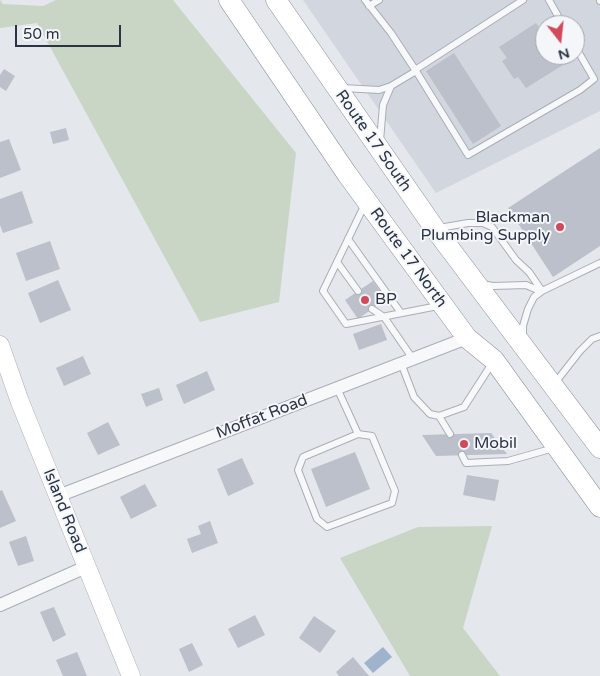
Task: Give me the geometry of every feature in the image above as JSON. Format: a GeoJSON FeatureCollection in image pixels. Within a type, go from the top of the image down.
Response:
{"type":"FeatureCollection","features":[{"type":"Feature","properties":{"kind":"highway","name":"Route 17 North"},"geometry":{"type":"LineString","coordinates":[[229,0],[366,201],[442,305],[467,338],[494,360],[600,507]]}},
{"type":"Feature","properties":{"kind":"highway","name":"Route 17 South"},"geometry":{"type":"LineString","coordinates":[[276,0],[435,229],[600,448]]}},
{"type":"Feature","properties":{"kind":"main road","name":"Island Road"},"geometry":{"type":"LineString","coordinates":[[0,345],[86,567],[131,676]]}},
{"type":"Feature","properties":{"kind":"street","name":"Moffat Road"},"geometry":{"type":"LineString","coordinates":[[58,496],[467,338]]}},
{"type":"Feature","properties":{"kind":"street"},"geometry":{"type":"LineString","coordinates":[[0,605],[86,567]]}},
{"type":"Feature","properties":{"kind":"lane"},"geometry":{"type":"LineString","coordinates":[[365,0],[391,33],[468,155],[580,90],[594,79],[585,63]]}},
{"type":"Feature","properties":{"kind":"lane"},"geometry":{"type":"LineString","coordinates":[[369,6],[379,0]]}},
{"type":"Feature","properties":{"kind":"lane"},"geometry":{"type":"LineString","coordinates":[[336,88],[368,90],[391,86],[523,0]]}},
{"type":"Feature","properties":{"kind":"lane"},"geometry":{"type":"LineString","coordinates":[[549,0],[557,15]]}},
{"type":"Feature","properties":{"kind":"lane"},"geometry":{"type":"LineString","coordinates":[[380,152],[383,105],[391,86]]}},
{"type":"Feature","properties":{"kind":"lane"},"geometry":{"type":"LineString","coordinates":[[366,201],[323,291],[346,324],[442,305]]}},
{"type":"Feature","properties":{"kind":"lane"},"geometry":{"type":"LineString","coordinates":[[435,229],[468,223],[483,223],[492,227],[542,291]]}},
{"type":"Feature","properties":{"kind":"lane"},"geometry":{"type":"LineString","coordinates":[[348,239],[401,313]]}},
{"type":"Feature","properties":{"kind":"lane"},"geometry":{"type":"LineString","coordinates":[[337,262],[358,291]]}},
{"type":"Feature","properties":{"kind":"lane"},"geometry":{"type":"LineString","coordinates":[[524,347],[523,326],[534,297],[542,291],[600,263]]}},
{"type":"Feature","properties":{"kind":"lane"},"geometry":{"type":"LineString","coordinates":[[474,282],[493,286],[526,284],[542,291]]}},
{"type":"Feature","properties":{"kind":"lane"},"geometry":{"type":"LineString","coordinates":[[372,309],[384,317],[407,361],[414,397],[430,414],[439,416],[464,407],[494,360]]}},
{"type":"Feature","properties":{"kind":"lane"},"geometry":{"type":"LineString","coordinates":[[553,386],[580,351],[592,340],[600,336]]}},
{"type":"Feature","properties":{"kind":"lane"},"geometry":{"type":"LineString","coordinates":[[337,388],[358,434]]}},
{"type":"Feature","properties":{"kind":"lane"},"geometry":{"type":"LineString","coordinates":[[439,416],[450,434]]}},
{"type":"Feature","properties":{"kind":"lane"},"geometry":{"type":"LineString","coordinates":[[358,434],[372,436],[395,491],[392,503],[327,527],[317,520],[298,470],[303,457],[358,434]]}},
{"type":"Feature","properties":{"kind":"lane"},"geometry":{"type":"LineString","coordinates":[[462,455],[466,463],[508,461],[557,447]]}},
{"type":"Feature","properties":{"kind":"shaded area"},"geometry":{"type":"Polygon","coordinates":[[[303,0],[600,0],[600,111],[436,193],[303,0]]]}},
{"type":"Feature","properties":{"kind":"green space"},"geometry":{"type":"Polygon","coordinates":[[[0,0],[3,4],[43,6],[56,0],[173,0],[296,153],[279,302],[200,322],[37,23],[0,28],[0,0]]]}},
{"type":"Feature","properties":{"kind":"green space"},"geometry":{"type":"Polygon","coordinates":[[[492,526],[463,628],[500,676],[410,676],[340,558],[418,527],[492,526]]]}},
{"type":"Feature","properties":{"kind":"water"},"geometry":{"type":"Polygon","coordinates":[[[383,647],[392,657],[373,673],[364,663],[383,647]]]}},
{"type":"Feature","properties":{"kind":"building"},"geometry":{"type":"Polygon","coordinates":[[[535,24],[535,65],[563,65],[526,88],[518,77],[514,79],[502,61],[507,58],[499,47],[535,24]]]}},
{"type":"Feature","properties":{"kind":"building"},"geometry":{"type":"Polygon","coordinates":[[[454,53],[501,126],[473,144],[426,71],[454,53]]]}},
{"type":"Feature","properties":{"kind":"building"},"geometry":{"type":"Polygon","coordinates":[[[4,69],[15,76],[6,91],[0,87],[0,75],[4,69]]]}},
{"type":"Feature","properties":{"kind":"building"},"geometry":{"type":"Polygon","coordinates":[[[66,128],[69,140],[53,144],[50,132],[66,128]]]}},
{"type":"Feature","properties":{"kind":"building"},"geometry":{"type":"Polygon","coordinates":[[[9,139],[21,170],[0,178],[0,142],[9,139]]]}},
{"type":"Feature","properties":{"kind":"building","name":"Blackman Plumbing Supply"},"geometry":{"type":"Polygon","coordinates":[[[600,148],[600,246],[553,277],[508,208],[600,148]]]}},
{"type":"Feature","properties":{"kind":"building"},"geometry":{"type":"Polygon","coordinates":[[[22,191],[33,223],[3,233],[0,225],[0,199],[22,191]]]}},
{"type":"Feature","properties":{"kind":"building"},"geometry":{"type":"Polygon","coordinates":[[[50,241],[60,269],[26,281],[16,253],[50,241]]]}},
{"type":"Feature","properties":{"kind":"building"},"geometry":{"type":"Polygon","coordinates":[[[58,280],[71,310],[40,323],[28,293],[58,280]]]}},
{"type":"Feature","properties":{"kind":"building","name":"BP"},"geometry":{"type":"Polygon","coordinates":[[[373,281],[386,299],[358,319],[345,300],[373,281]]]}},
{"type":"Feature","properties":{"kind":"building"},"geometry":{"type":"Polygon","coordinates":[[[381,324],[387,340],[359,350],[353,334],[381,324]]]}},
{"type":"Feature","properties":{"kind":"building"},"geometry":{"type":"Polygon","coordinates":[[[83,356],[91,374],[64,386],[56,368],[83,356]]]}},
{"type":"Feature","properties":{"kind":"building"},"geometry":{"type":"Polygon","coordinates":[[[207,371],[215,390],[184,404],[176,385],[207,371]]]}},
{"type":"Feature","properties":{"kind":"building"},"geometry":{"type":"Polygon","coordinates":[[[159,388],[163,400],[146,407],[141,394],[159,388]]]}},
{"type":"Feature","properties":{"kind":"building"},"geometry":{"type":"Polygon","coordinates":[[[108,422],[120,445],[98,455],[87,433],[108,422]]]}},
{"type":"Feature","properties":{"kind":"building","name":"Mobil"},"geometry":{"type":"Polygon","coordinates":[[[491,433],[507,454],[436,456],[422,435],[491,433]]]}},
{"type":"Feature","properties":{"kind":"building"},"geometry":{"type":"Polygon","coordinates":[[[355,452],[370,489],[326,507],[311,469],[355,452]]]}},
{"type":"Feature","properties":{"kind":"building"},"geometry":{"type":"Polygon","coordinates":[[[242,458],[254,484],[228,496],[217,469],[242,458]]]}},
{"type":"Feature","properties":{"kind":"building"},"geometry":{"type":"Polygon","coordinates":[[[467,475],[499,480],[495,501],[463,495],[467,475]]]}},
{"type":"Feature","properties":{"kind":"building"},"geometry":{"type":"Polygon","coordinates":[[[145,484],[157,506],[131,519],[120,497],[145,484]]]}},
{"type":"Feature","properties":{"kind":"building"},"geometry":{"type":"Polygon","coordinates":[[[2,490],[16,521],[0,528],[0,491],[2,490]]]}},
{"type":"Feature","properties":{"kind":"building"},"geometry":{"type":"Polygon","coordinates":[[[210,521],[218,543],[192,553],[187,539],[201,534],[198,526],[210,521]]]}},
{"type":"Feature","properties":{"kind":"building"},"geometry":{"type":"Polygon","coordinates":[[[26,536],[34,561],[18,566],[9,542],[26,536]]]}},
{"type":"Feature","properties":{"kind":"building"},"geometry":{"type":"Polygon","coordinates":[[[54,607],[66,635],[53,642],[40,612],[54,607]]]}},
{"type":"Feature","properties":{"kind":"building"},"geometry":{"type":"Polygon","coordinates":[[[255,615],[265,635],[238,648],[228,629],[255,615]]]}},
{"type":"Feature","properties":{"kind":"building"},"geometry":{"type":"Polygon","coordinates":[[[314,616],[336,631],[320,653],[299,638],[314,616]]]}},
{"type":"Feature","properties":{"kind":"building"},"geometry":{"type":"Polygon","coordinates":[[[192,643],[203,665],[189,672],[179,649],[192,643]]]}},
{"type":"Feature","properties":{"kind":"building"},"geometry":{"type":"Polygon","coordinates":[[[77,652],[87,676],[63,676],[56,660],[77,652]]]}},
{"type":"Feature","properties":{"kind":"building"},"geometry":{"type":"Polygon","coordinates":[[[353,657],[369,676],[339,676],[336,672],[353,657]]]}},
{"type":"Feature","properties":{"kind":"place","name":"Blackman Plumbing Supply"},"geometry":{"type":"Point","coordinates":[560,227]}},
{"type":"Feature","properties":{"kind":"place","name":"BP"},"geometry":{"type":"Point","coordinates":[365,300]}},
{"type":"Feature","properties":{"kind":"place","name":"Mobil"},"geometry":{"type":"Point","coordinates":[464,444]}}]}
